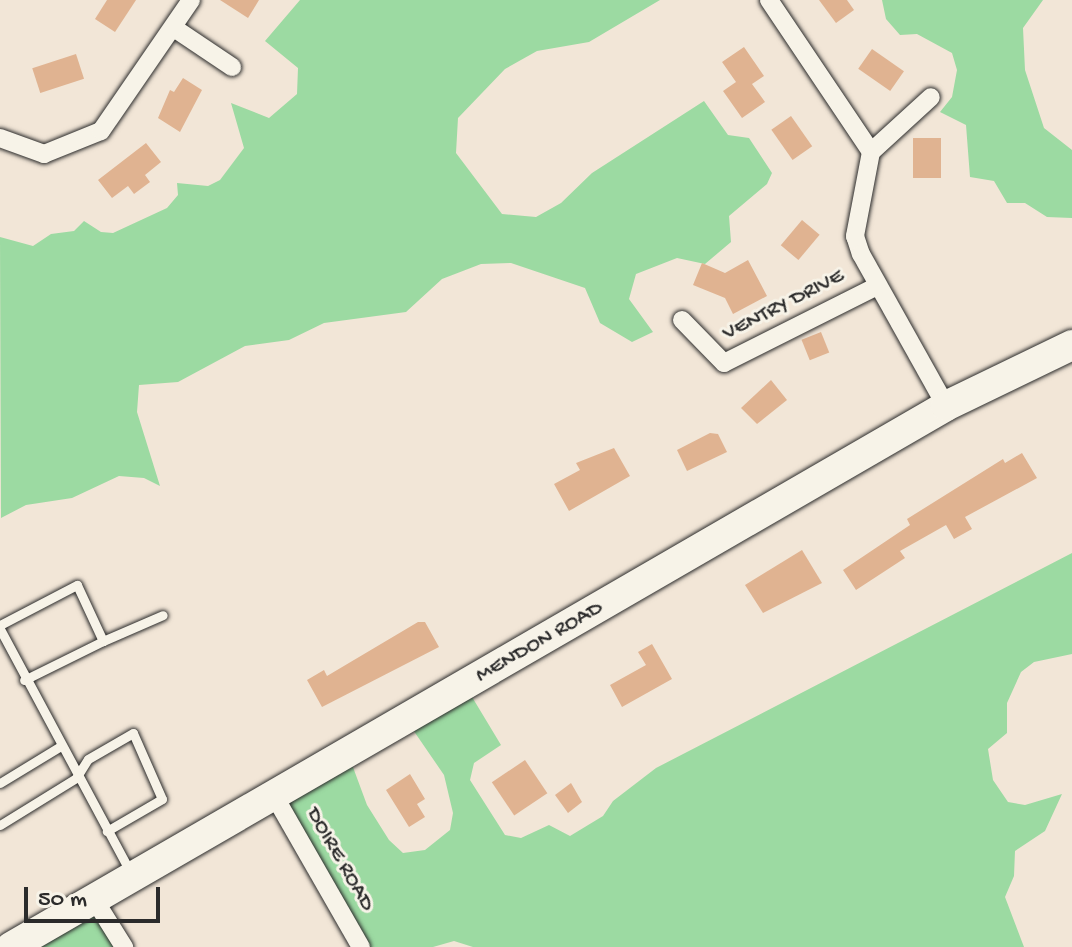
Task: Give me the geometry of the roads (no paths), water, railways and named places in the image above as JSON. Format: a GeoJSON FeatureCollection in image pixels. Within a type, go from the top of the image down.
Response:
{"type":"FeatureCollection","features":[{"type":"Feature","properties":{"kind":"main road","name":"MENDON ROAD"},"geometry":{"type":"LineString","coordinates":[[8,944],[275,797],[946,406],[1072,345]]}},
{"type":"Feature","properties":{"kind":"street"},"geometry":{"type":"LineString","coordinates":[[0,138],[44,154],[87,140],[114,117],[145,75],[191,0]]}},
{"type":"Feature","properties":{"kind":"street"},"geometry":{"type":"LineString","coordinates":[[769,0],[871,152]]}},
{"type":"Feature","properties":{"kind":"street"},"geometry":{"type":"LineString","coordinates":[[174,28],[232,67]]}},
{"type":"Feature","properties":{"kind":"street"},"geometry":{"type":"LineString","coordinates":[[931,97],[871,152],[855,236],[877,286],[946,406]]}},
{"type":"Feature","properties":{"kind":"street","name":"VENTRY DRIVE"},"geometry":{"type":"LineString","coordinates":[[682,320],[724,363],[877,286]]}},
{"type":"Feature","properties":{"kind":"street","name":"DOIRE ROAD"},"geometry":{"type":"LineString","coordinates":[[275,797],[361,947]]}},
{"type":"Feature","properties":{"kind":"street"},"geometry":{"type":"LineString","coordinates":[[94,899],[124,947]]}},
{"type":"Feature","properties":{"kind":"lane"},"geometry":{"type":"LineString","coordinates":[[103,641],[77,585],[0,627],[59,747],[134,877]]}},
{"type":"Feature","properties":{"kind":"lane"},"geometry":{"type":"LineString","coordinates":[[24,680],[163,615]]}},
{"type":"Feature","properties":{"kind":"lane"},"geometry":{"type":"LineString","coordinates":[[0,825],[76,778],[88,759],[133,733],[162,799],[107,831]]}},
{"type":"Feature","properties":{"kind":"lane"},"geometry":{"type":"LineString","coordinates":[[0,783],[59,747]]}}]}
